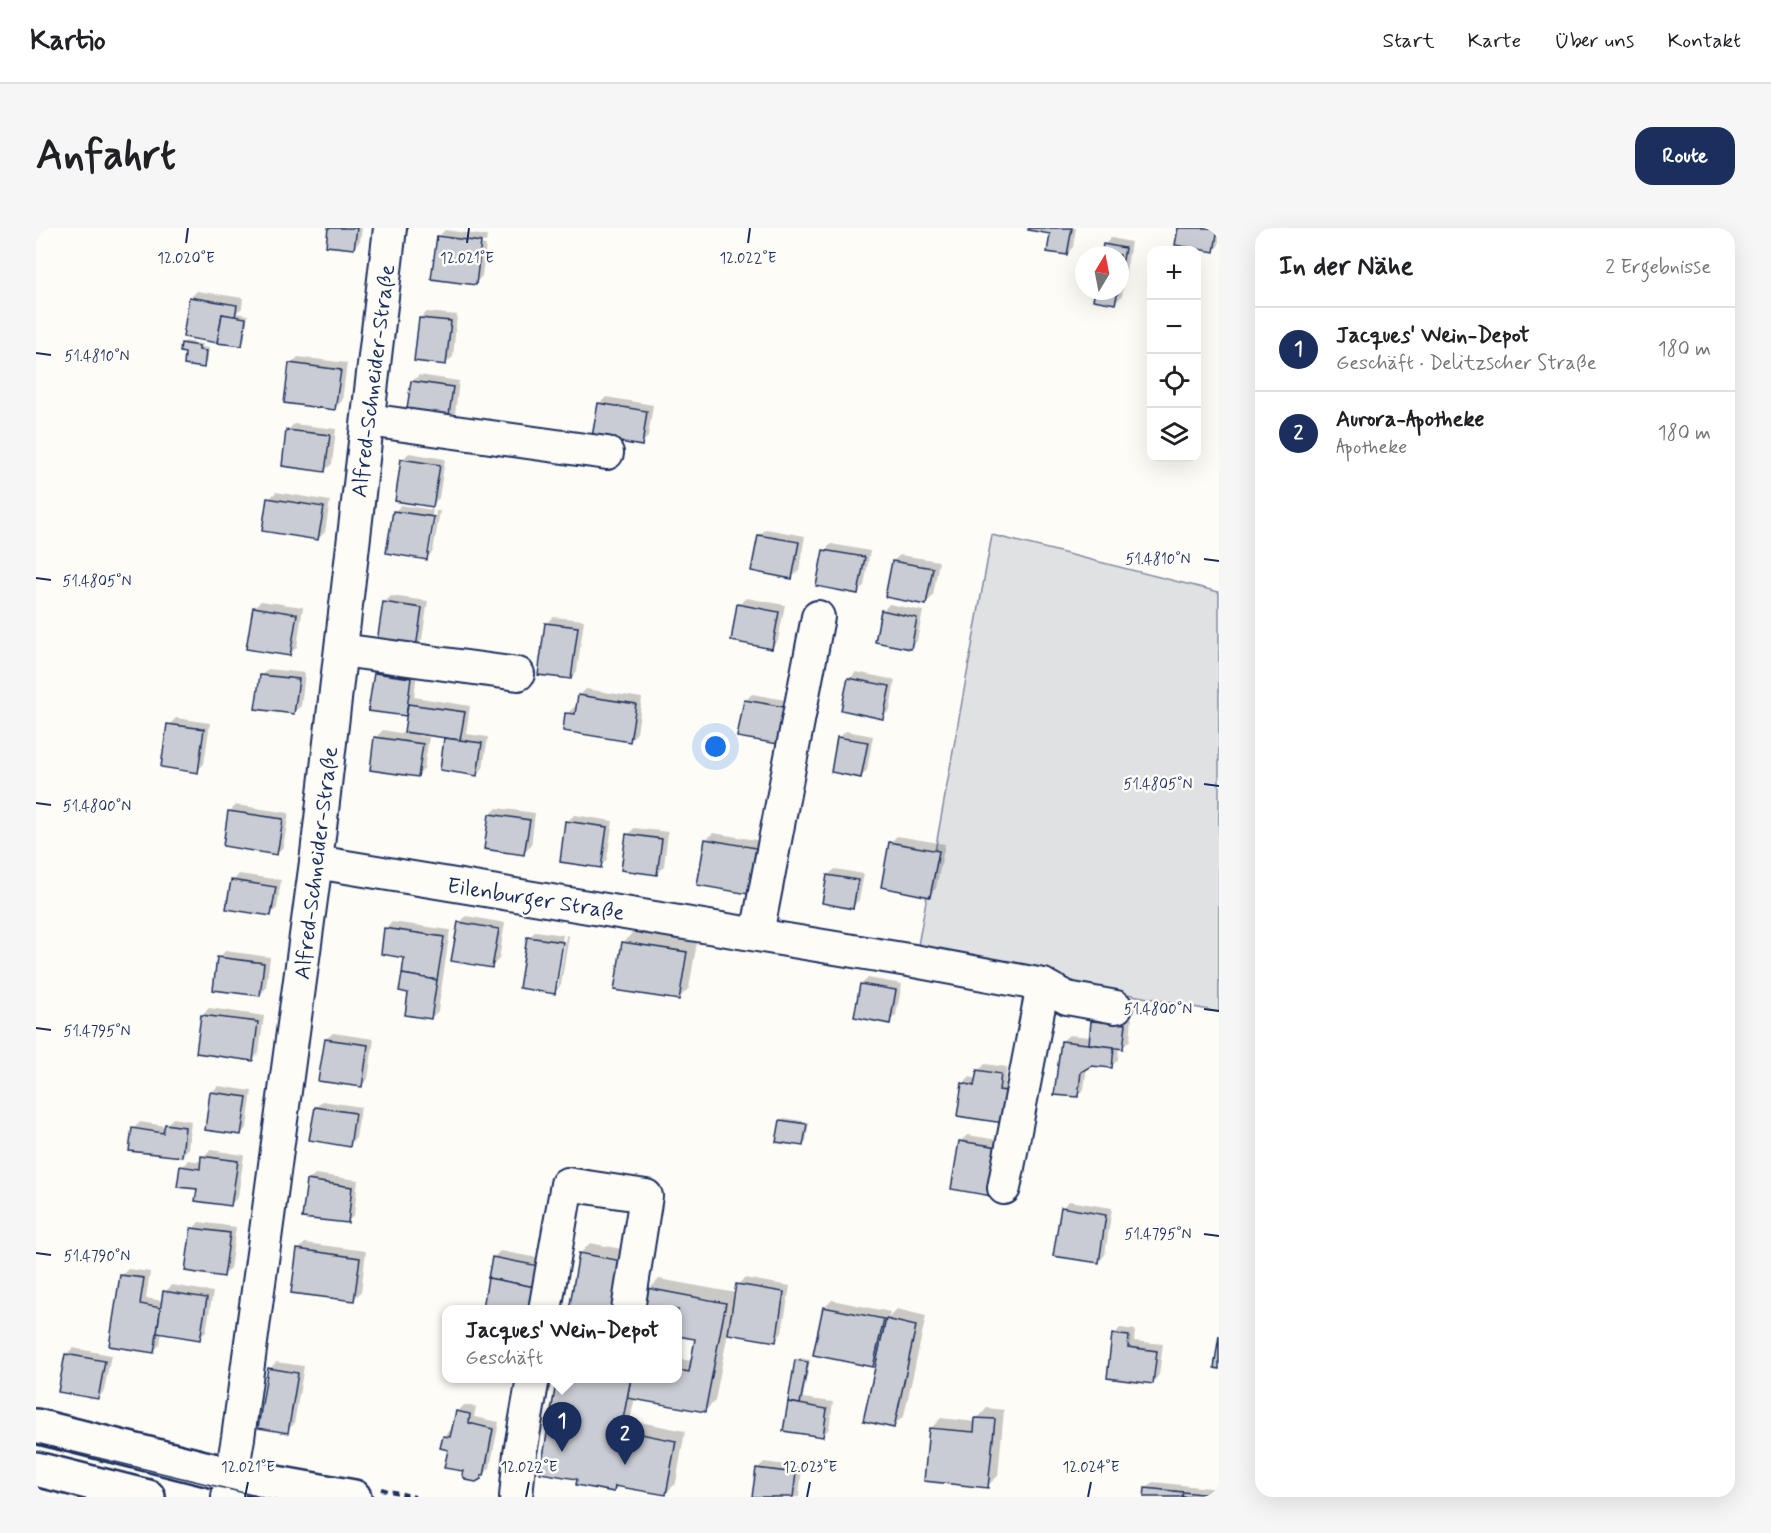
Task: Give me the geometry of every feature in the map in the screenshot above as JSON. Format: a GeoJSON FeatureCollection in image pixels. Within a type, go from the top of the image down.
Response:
{"type":"FeatureCollection","features":[{"type":"Feature","properties":{"kind":"main road"},"geometry":{"type":"LineString","coordinates":[[36,1426],[230,1486],[354,1497]]}},
{"type":"Feature","properties":{"kind":"main road"},"geometry":{"type":"LineString","coordinates":[[36,1469],[148,1497]]}},
{"type":"Feature","properties":{"kind":"street","name":"Alfred-Schneider-Straße"},"geometry":{"type":"LineString","coordinates":[[230,1486],[316,862],[390,228]]}},
{"type":"Feature","properties":{"kind":"street"},"geometry":{"type":"LineString","coordinates":[[368,420],[607,453]]}},
{"type":"Feature","properties":{"kind":"street"},"geometry":{"type":"LineString","coordinates":[[757,934],[818,617]]}},
{"type":"Feature","properties":{"kind":"street"},"geometry":{"type":"LineString","coordinates":[[341,650],[518,674]]}},
{"type":"Feature","properties":{"kind":"street","name":"Eilenburger Straße"},"geometry":{"type":"LineString","coordinates":[[316,862],[914,961],[1042,985],[1067,998],[1116,1007]]}},
{"type":"Feature","properties":{"kind":"street"},"geometry":{"type":"LineString","coordinates":[[1004,1188],[1042,985]]}},
{"type":"Feature","properties":{"kind":"street"},"geometry":{"type":"LineString","coordinates":[[546,1305],[567,1184],[646,1196],[629,1305]]}},
{"type":"Feature","properties":{"kind":"street"},"geometry":{"type":"LineString","coordinates":[[516,1497],[519,1453],[532,1383]]}},
{"type":"Feature","properties":{"kind":"shaded area"},"geometry":{"type":"Polygon","coordinates":[[[992,535],[1219,592],[1219,1012],[917,951],[992,535]]]}},
{"type":"Feature","properties":{"kind":"building"},"geometry":{"type":"Polygon","coordinates":[[[328,228],[357,228],[354,249],[326,246],[328,228]]]}},
{"type":"Feature","properties":{"kind":"building"},"geometry":{"type":"Polygon","coordinates":[[[1029,228],[1072,228],[1067,255],[1047,252],[1050,234],[1028,230],[1029,228]]]}},
{"type":"Feature","properties":{"kind":"building"},"geometry":{"type":"Polygon","coordinates":[[[1178,228],[1218,228],[1214,252],[1201,250],[1201,246],[1175,245],[1178,228]]]}},
{"type":"Feature","properties":{"kind":"building"},"geometry":{"type":"Polygon","coordinates":[[[437,236],[481,242],[476,285],[431,279],[437,236]]]}},
{"type":"Feature","properties":{"kind":"building"},"geometry":{"type":"Polygon","coordinates":[[[189,297],[237,305],[235,317],[222,314],[217,343],[183,337],[189,297]]]}},
{"type":"Feature","properties":{"kind":"building"},"geometry":{"type":"Polygon","coordinates":[[[1093,300],[1116,300],[1115,304],[1093,300]]]}},
{"type":"Feature","properties":{"kind":"building"},"geometry":{"type":"Polygon","coordinates":[[[222,314],[246,318],[242,346],[217,343],[222,314]]]}},
{"type":"Feature","properties":{"kind":"building"},"geometry":{"type":"Polygon","coordinates":[[[419,318],[451,321],[446,365],[414,361],[419,318]]]}},
{"type":"Feature","properties":{"kind":"building"},"geometry":{"type":"Polygon","coordinates":[[[181,343],[199,346],[199,350],[206,351],[204,368],[184,365],[185,353],[180,352],[181,343]]]}},
{"type":"Feature","properties":{"kind":"building"},"geometry":{"type":"Polygon","coordinates":[[[289,363],[341,370],[335,410],[284,403],[289,363]]]}},
{"type":"Feature","properties":{"kind":"building"},"geometry":{"type":"Polygon","coordinates":[[[411,381],[453,387],[448,422],[406,416],[411,381]]]}},
{"type":"Feature","properties":{"kind":"building"},"geometry":{"type":"Polygon","coordinates":[[[598,403],[647,411],[642,446],[592,437],[598,403]]]}},
{"type":"Feature","properties":{"kind":"building"},"geometry":{"type":"Polygon","coordinates":[[[286,430],[330,435],[325,472],[282,466],[286,430]]]}},
{"type":"Feature","properties":{"kind":"building"},"geometry":{"type":"Polygon","coordinates":[[[401,459],[440,465],[433,507],[395,501],[401,459]]]}},
{"type":"Feature","properties":{"kind":"building"},"geometry":{"type":"Polygon","coordinates":[[[267,498],[324,507],[318,540],[262,531],[267,498]]]}},
{"type":"Feature","properties":{"kind":"building"},"geometry":{"type":"Polygon","coordinates":[[[393,511],[434,517],[427,560],[386,553],[393,511]]]}},
{"type":"Feature","properties":{"kind":"building"},"geometry":{"type":"Polygon","coordinates":[[[758,535],[799,542],[792,579],[751,571],[758,535]]]}},
{"type":"Feature","properties":{"kind":"building"},"geometry":{"type":"Polygon","coordinates":[[[823,550],[865,557],[858,594],[816,586],[823,550]]]}},
{"type":"Feature","properties":{"kind":"building"},"geometry":{"type":"Polygon","coordinates":[[[892,561],[933,568],[926,605],[885,597],[892,561]]]}},
{"type":"Feature","properties":{"kind":"building"},"geometry":{"type":"Polygon","coordinates":[[[383,602],[422,608],[416,648],[377,642],[383,602]]]}},
{"type":"Feature","properties":{"kind":"building"},"geometry":{"type":"Polygon","coordinates":[[[737,604],[779,612],[772,649],[731,641],[737,604]]]}},
{"type":"Feature","properties":{"kind":"building"},"geometry":{"type":"Polygon","coordinates":[[[253,607],[297,614],[290,656],[246,649],[253,607]]]}},
{"type":"Feature","properties":{"kind":"building"},"geometry":{"type":"Polygon","coordinates":[[[881,610],[917,618],[911,649],[875,642],[881,610]]]}},
{"type":"Feature","properties":{"kind":"building"},"geometry":{"type":"Polygon","coordinates":[[[545,623],[578,627],[571,679],[538,675],[545,623]]]}},
{"type":"Feature","properties":{"kind":"building"},"geometry":{"type":"Polygon","coordinates":[[[374,673],[411,678],[406,716],[368,711],[374,673]]]}},
{"type":"Feature","properties":{"kind":"building"},"geometry":{"type":"Polygon","coordinates":[[[260,675],[299,679],[294,714],[255,709],[260,675]]]}},
{"type":"Feature","properties":{"kind":"building"},"geometry":{"type":"Polygon","coordinates":[[[848,678],[890,686],[883,719],[841,710],[848,678]]]}},
{"type":"Feature","properties":{"kind":"building"},"geometry":{"type":"Polygon","coordinates":[[[578,695],[636,704],[630,742],[563,731],[565,713],[575,714],[578,695]]]}},
{"type":"Feature","properties":{"kind":"building"},"geometry":{"type":"Polygon","coordinates":[[[744,700],[785,707],[778,744],[737,737],[744,700]]]}},
{"type":"Feature","properties":{"kind":"building"},"geometry":{"type":"Polygon","coordinates":[[[408,704],[465,712],[460,740],[404,732],[408,704]]]}},
{"type":"Feature","properties":{"kind":"building"},"geometry":{"type":"Polygon","coordinates":[[[167,724],[204,729],[198,773],[161,767],[167,724]]]}},
{"type":"Feature","properties":{"kind":"building"},"geometry":{"type":"Polygon","coordinates":[[[374,737],[423,744],[418,777],[370,770],[374,737]]]}},
{"type":"Feature","properties":{"kind":"building"},"geometry":{"type":"Polygon","coordinates":[[[837,737],[868,742],[861,778],[831,772],[837,737]]]}},
{"type":"Feature","properties":{"kind":"building"},"geometry":{"type":"Polygon","coordinates":[[[444,738],[482,743],[477,776],[440,770],[444,738]]]}},
{"type":"Feature","properties":{"kind":"building"},"geometry":{"type":"Polygon","coordinates":[[[228,811],[283,819],[277,855],[223,846],[228,811]]]}},
{"type":"Feature","properties":{"kind":"building"},"geometry":{"type":"Polygon","coordinates":[[[489,814],[530,820],[524,855],[484,849],[489,814]]]}},
{"type":"Feature","properties":{"kind":"building"},"geometry":{"type":"Polygon","coordinates":[[[565,821],[607,827],[601,868],[560,862],[565,821]]]}},
{"type":"Feature","properties":{"kind":"building"},"geometry":{"type":"Polygon","coordinates":[[[626,834],[662,839],[657,875],[621,870],[626,834]]]}},
{"type":"Feature","properties":{"kind":"building"},"geometry":{"type":"Polygon","coordinates":[[[705,839],[756,848],[748,894],[697,885],[705,839]]]}},
{"type":"Feature","properties":{"kind":"building"},"geometry":{"type":"Polygon","coordinates":[[[889,842],[939,851],[930,897],[881,887],[889,842]]]}},
{"type":"Feature","properties":{"kind":"building"},"geometry":{"type":"Polygon","coordinates":[[[827,875],[858,880],[853,909],[822,903],[827,875]]]}},
{"type":"Feature","properties":{"kind":"building"},"geometry":{"type":"Polygon","coordinates":[[[231,880],[276,887],[271,916],[226,909],[231,880]]]}},
{"type":"Feature","properties":{"kind":"building"},"geometry":{"type":"Polygon","coordinates":[[[458,922],[499,929],[492,968],[451,961],[458,922]]]}},
{"type":"Feature","properties":{"kind":"building"},"geometry":{"type":"Polygon","coordinates":[[[384,928],[444,937],[437,980],[402,974],[404,958],[381,954],[384,928]]]}},
{"type":"Feature","properties":{"kind":"building"},"geometry":{"type":"Polygon","coordinates":[[[527,937],[563,942],[555,994],[519,988],[527,937]]]}},
{"type":"Feature","properties":{"kind":"building"},"geometry":{"type":"Polygon","coordinates":[[[622,942],[687,952],[679,1000],[614,990],[622,942]]]}},
{"type":"Feature","properties":{"kind":"building"},"geometry":{"type":"Polygon","coordinates":[[[217,957],[264,963],[260,996],[213,990],[217,957]]]}},
{"type":"Feature","properties":{"kind":"building"},"geometry":{"type":"Polygon","coordinates":[[[402,974],[437,980],[431,1019],[405,1015],[408,993],[399,991],[402,974]]]}},
{"type":"Feature","properties":{"kind":"building"},"geometry":{"type":"Polygon","coordinates":[[[860,984],[896,990],[890,1024],[854,1017],[860,984]]]}},
{"type":"Feature","properties":{"kind":"building"},"geometry":{"type":"Polygon","coordinates":[[[201,1015],[258,1022],[253,1061],[196,1053],[201,1015]]]}},
{"type":"Feature","properties":{"kind":"building"},"geometry":{"type":"Polygon","coordinates":[[[1091,1021],[1126,1024],[1123,1049],[1089,1044],[1091,1021]]]}},
{"type":"Feature","properties":{"kind":"building"},"geometry":{"type":"Polygon","coordinates":[[[325,1039],[368,1045],[362,1087],[318,1081],[325,1039]]]}},
{"type":"Feature","properties":{"kind":"building"},"geometry":{"type":"Polygon","coordinates":[[[1061,1041],[1114,1047],[1112,1068],[1091,1066],[1081,1072],[1078,1097],[1054,1095],[1061,1041]]]}},
{"type":"Feature","properties":{"kind":"building"},"geometry":{"type":"Polygon","coordinates":[[[977,1070],[1001,1074],[999,1090],[1015,1092],[1010,1124],[957,1116],[962,1083],[974,1086],[977,1070]]]}},
{"type":"Feature","properties":{"kind":"building"},"geometry":{"type":"Polygon","coordinates":[[[210,1092],[247,1097],[241,1135],[205,1130],[210,1092]]]}},
{"type":"Feature","properties":{"kind":"building"},"geometry":{"type":"Polygon","coordinates":[[[315,1107],[355,1113],[350,1147],[309,1140],[315,1107]]]}},
{"type":"Feature","properties":{"kind":"building"},"geometry":{"type":"Polygon","coordinates":[[[780,1120],[807,1124],[803,1146],[776,1142],[780,1120]]]}},
{"type":"Feature","properties":{"kind":"building"},"geometry":{"type":"Polygon","coordinates":[[[165,1124],[185,1127],[182,1157],[129,1151],[132,1128],[163,1133],[165,1124]]]}},
{"type":"Feature","properties":{"kind":"building"},"geometry":{"type":"Polygon","coordinates":[[[959,1141],[1005,1148],[997,1197],[951,1189],[959,1141]]]}},
{"type":"Feature","properties":{"kind":"building"},"geometry":{"type":"Polygon","coordinates":[[[201,1156],[238,1161],[231,1206],[195,1201],[197,1189],[177,1187],[180,1166],[200,1169],[201,1156]]]}},
{"type":"Feature","properties":{"kind":"building"},"geometry":{"type":"Polygon","coordinates":[[[307,1180],[352,1187],[348,1223],[302,1218],[307,1180]]]}},
{"type":"Feature","properties":{"kind":"building"},"geometry":{"type":"Polygon","coordinates":[[[1061,1207],[1106,1215],[1099,1263],[1053,1256],[1061,1207]]]}},
{"type":"Feature","properties":{"kind":"building"},"geometry":{"type":"Polygon","coordinates":[[[191,1228],[230,1233],[224,1277],[185,1271],[191,1228]]]}},
{"type":"Feature","properties":{"kind":"building"},"geometry":{"type":"Polygon","coordinates":[[[297,1249],[360,1258],[354,1301],[291,1293],[297,1249]]]}},
{"type":"Feature","properties":{"kind":"building"},"geometry":{"type":"Polygon","coordinates":[[[579,1253],[622,1261],[614,1305],[570,1305],[579,1253]]]}},
{"type":"Feature","properties":{"kind":"building"},"geometry":{"type":"Polygon","coordinates":[[[492,1257],[539,1266],[535,1287],[488,1278],[492,1257]]]}},
{"type":"Feature","properties":{"kind":"building"},"geometry":{"type":"Polygon","coordinates":[[[120,1275],[144,1278],[140,1304],[161,1308],[154,1353],[109,1346],[120,1275]]]}},
{"type":"Feature","properties":{"kind":"building"},"geometry":{"type":"Polygon","coordinates":[[[488,1278],[535,1287],[532,1305],[484,1305],[488,1278]]]}},
{"type":"Feature","properties":{"kind":"building"},"geometry":{"type":"Polygon","coordinates":[[[736,1284],[784,1292],[776,1342],[728,1334],[736,1284]]]}},
{"type":"Feature","properties":{"kind":"building"},"geometry":{"type":"Polygon","coordinates":[[[647,1288],[726,1303],[705,1412],[627,1398],[630,1383],[682,1383],[682,1371],[689,1372],[695,1339],[682,1337],[682,1305],[644,1305],[647,1288]]]}},
{"type":"Feature","properties":{"kind":"building"},"geometry":{"type":"Polygon","coordinates":[[[163,1291],[207,1298],[200,1340],[157,1333],[163,1291]]]}},
{"type":"Feature","properties":{"kind":"building"},"geometry":{"type":"Polygon","coordinates":[[[823,1307],[884,1319],[873,1367],[813,1355],[823,1307]]]}},
{"type":"Feature","properties":{"kind":"building"},"geometry":{"type":"Polygon","coordinates":[[[886,1319],[916,1326],[894,1428],[863,1421],[886,1319]]]}},
{"type":"Feature","properties":{"kind":"building"},"geometry":{"type":"Polygon","coordinates":[[[1112,1334],[1129,1336],[1128,1347],[1157,1351],[1153,1384],[1107,1378],[1112,1334]]]}},
{"type":"Feature","properties":{"kind":"building"},"geometry":{"type":"Polygon","coordinates":[[[1219,1335],[1219,1369],[1214,1368],[1219,1335]]]}},
{"type":"Feature","properties":{"kind":"building"},"geometry":{"type":"Polygon","coordinates":[[[65,1354],[105,1361],[98,1399],[58,1392],[65,1354]]]}},
{"type":"Feature","properties":{"kind":"building"},"geometry":{"type":"Polygon","coordinates":[[[795,1360],[808,1362],[800,1404],[788,1402],[795,1360]]]}},
{"type":"Feature","properties":{"kind":"building"},"geometry":{"type":"Polygon","coordinates":[[[268,1368],[298,1373],[288,1433],[258,1428],[268,1368]]]}},
{"type":"Feature","properties":{"kind":"building"},"geometry":{"type":"Polygon","coordinates":[[[556,1383],[630,1383],[621,1430],[676,1441],[666,1495],[615,1486],[614,1492],[576,1485],[577,1479],[540,1473],[556,1383]]]}},
{"type":"Feature","properties":{"kind":"building"},"geometry":{"type":"Polygon","coordinates":[[[788,1402],[827,1409],[823,1437],[783,1431],[788,1402]]]}},
{"type":"Feature","properties":{"kind":"building"},"geometry":{"type":"Polygon","coordinates":[[[456,1411],[470,1414],[469,1423],[493,1429],[484,1476],[476,1482],[466,1480],[462,1475],[463,1471],[444,1468],[448,1450],[440,1448],[443,1436],[450,1437],[456,1411]]]}},
{"type":"Feature","properties":{"kind":"building"},"geometry":{"type":"Polygon","coordinates":[[[975,1418],[995,1419],[988,1488],[924,1481],[929,1428],[974,1432],[975,1418]]]}},
{"type":"Feature","properties":{"kind":"building"},"geometry":{"type":"Polygon","coordinates":[[[756,1468],[796,1473],[793,1497],[752,1497],[756,1468]]]}},
{"type":"Feature","properties":{"kind":"building"},"geometry":{"type":"Polygon","coordinates":[[[1145,1488],[1183,1492],[1182,1497],[1144,1497],[1145,1488]]]}},
{"type":"Feature","properties":{"kind":"building"},"geometry":{"type":"Polygon","coordinates":[[[1183,1492],[1219,1496],[1219,1497],[1182,1497],[1183,1492]]]}},
{"type":"Feature","properties":{"kind":"tram line"},"geometry":{"type":"LineString","coordinates":[[36,1443],[261,1497]]}},
{"type":"Feature","properties":{"kind":"place","name":"Jacques' Wein-Depot"},"geometry":{"type":"Point","coordinates":[562,1452]}},
{"type":"Feature","properties":{"kind":"place","name":"Aurora-Apotheke"},"geometry":{"type":"Point","coordinates":[625,1465]}}]}
